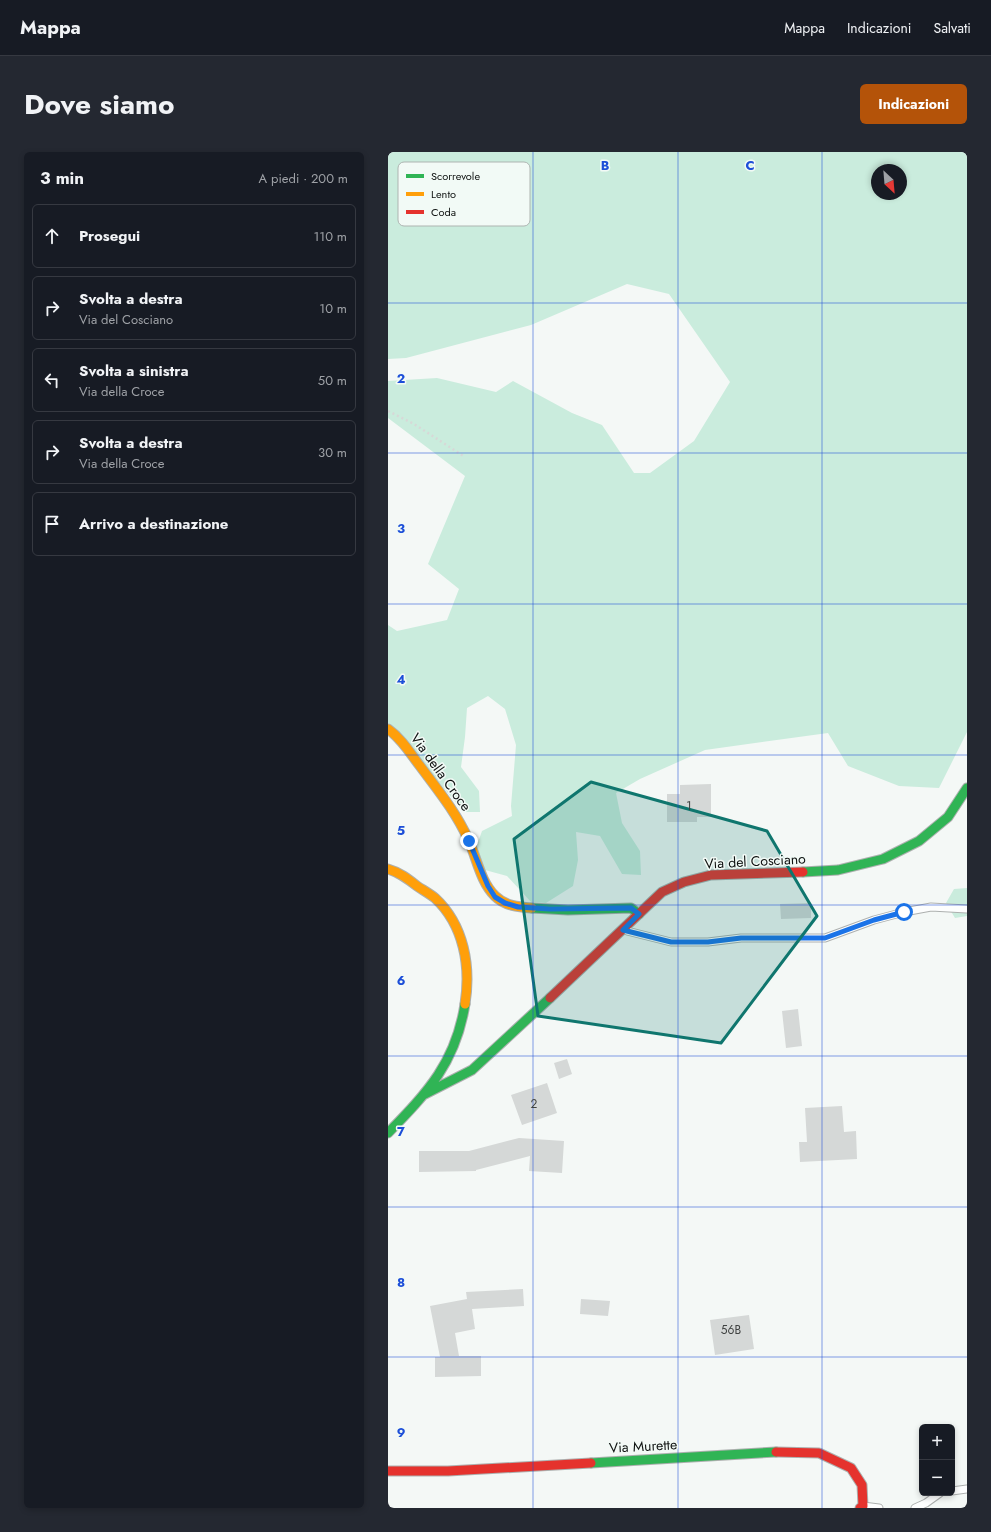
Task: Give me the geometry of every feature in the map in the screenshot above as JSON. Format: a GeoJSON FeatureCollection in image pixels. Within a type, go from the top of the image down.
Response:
{"type":"FeatureCollection","features":[{"type":"Feature","properties":{"kind":"street","name":"Via della Croce"},"geometry":{"type":"LineString","coordinates":[[388,729],[393,732],[404,745],[458,818],[488,886],[495,897],[505,903],[518,907],[550,909],[631,908],[639,914]]}},
{"type":"Feature","properties":{"kind":"street","name":"Via del Cosciano"},"geometry":{"type":"LineString","coordinates":[[425,1094],[472,1070],[662,892],[684,882],[711,875],[779,874],[838,870],[883,859],[919,841],[948,817],[967,788]]}},
{"type":"Feature","properties":{"kind":"street"},"geometry":{"type":"LineString","coordinates":[[388,869],[424,888],[442,904],[455,922],[466,950],[469,983],[465,1013],[458,1037],[444,1068],[425,1094],[388,1133]]}},
{"type":"Feature","properties":{"kind":"street","name":"Via Murette"},"geometry":{"type":"LineString","coordinates":[[388,1471],[448,1471],[768,1452],[820,1453],[851,1468],[862,1485],[862,1507]]}},
{"type":"Feature","properties":{"kind":"lane"},"geometry":{"type":"LineString","coordinates":[[623,930],[671,942],[708,942],[741,938],[825,938],[874,920],[904,912],[931,907],[967,909]]}},
{"type":"Feature","properties":{"kind":"lane"},"geometry":{"type":"LineString","coordinates":[[388,1478],[403,1472]]}},
{"type":"Feature","properties":{"kind":"lane"},"geometry":{"type":"LineString","coordinates":[[955,1491],[967,1489]]}},
{"type":"Feature","properties":{"kind":"lane"},"geometry":{"type":"LineString","coordinates":[[915,1508],[936,1496]]}},
{"type":"Feature","properties":{"kind":"lane"},"geometry":{"type":"LineString","coordinates":[[862,1507],[880,1508]]}},
{"type":"Feature","properties":{"kind":"path"},"geometry":{"type":"LineString","coordinates":[[388,411],[414,424],[465,457]]}},
{"type":"Feature","properties":{"kind":"highlighted area"},"geometry":{"type":"Polygon","coordinates":[[[591,782],[767,831],[817,916],[721,1043],[538,1016],[514,839],[591,782]]]}},
{"type":"Feature","properties":{"kind":"green space"},"geometry":{"type":"Polygon","coordinates":[[[388,152],[967,152],[967,732],[939,788],[899,786],[848,766],[828,733],[705,750],[640,779],[616,793],[622,823],[640,851],[641,875],[622,874],[600,836],[576,832],[578,860],[573,886],[546,903],[531,902],[507,876],[485,870],[476,848],[482,831],[512,816],[511,806],[516,745],[505,709],[488,696],[467,708],[461,767],[479,791],[480,812],[464,812],[388,723],[388,625],[397,631],[447,620],[459,589],[428,564],[465,476],[388,418],[388,381],[437,378],[496,392],[513,381],[572,413],[602,425],[634,473],[650,473],[694,441],[730,382],[669,294],[627,284],[531,325],[406,358],[388,359],[388,152]]]}},
{"type":"Feature","properties":{"kind":"green space"},"geometry":{"type":"Polygon","coordinates":[[[967,888],[967,916],[955,918],[946,903],[954,889],[967,888]]]}},
{"type":"Feature","properties":{"kind":"building"},"geometry":{"type":"Polygon","coordinates":[[[711,784],[711,817],[697,817],[697,822],[667,822],[667,794],[680,794],[680,785],[711,784]]]}},
{"type":"Feature","properties":{"kind":"building"},"geometry":{"type":"Polygon","coordinates":[[[811,903],[811,918],[781,919],[780,904],[811,903]]]}},
{"type":"Feature","properties":{"kind":"building"},"geometry":{"type":"Polygon","coordinates":[[[798,1009],[802,1046],[786,1048],[782,1011],[798,1009]]]}},
{"type":"Feature","properties":{"kind":"building"},"geometry":{"type":"Polygon","coordinates":[[[567,1059],[572,1074],[559,1079],[554,1063],[567,1059]]]}},
{"type":"Feature","properties":{"kind":"building"},"geometry":{"type":"Polygon","coordinates":[[[547,1083],[557,1113],[522,1125],[511,1095],[547,1083]]]}},
{"type":"Feature","properties":{"kind":"building"},"geometry":{"type":"Polygon","coordinates":[[[842,1106],[844,1132],[856,1131],[857,1159],[800,1162],[799,1142],[807,1142],[805,1108],[842,1106]]]}},
{"type":"Feature","properties":{"kind":"building"},"geometry":{"type":"Polygon","coordinates":[[[519,1138],[564,1141],[562,1173],[529,1171],[530,1156],[476,1171],[419,1172],[419,1151],[469,1151],[519,1138]]]}},
{"type":"Feature","properties":{"kind":"building"},"geometry":{"type":"Polygon","coordinates":[[[523,1289],[524,1306],[472,1309],[475,1329],[455,1333],[459,1356],[481,1356],[481,1376],[435,1377],[435,1357],[440,1357],[430,1306],[467,1299],[466,1292],[523,1289]]]}},
{"type":"Feature","properties":{"kind":"building"},"geometry":{"type":"Polygon","coordinates":[[[581,1299],[610,1301],[608,1316],[580,1314],[581,1299]]]}},
{"type":"Feature","properties":{"kind":"building"},"geometry":{"type":"Polygon","coordinates":[[[749,1315],[754,1349],[715,1355],[710,1320],[749,1315]]]}},
{"type":"Feature","properties":{"kind":"traffic: fast"},"geometry":{"type":"LineString","coordinates":[[803,872],[838,870],[883,859],[919,841],[948,817],[967,788]]}},
{"type":"Feature","properties":{"kind":"traffic: fast"},"geometry":{"type":"LineString","coordinates":[[532,908],[568,910],[631,908],[639,914]]}},
{"type":"Feature","properties":{"kind":"traffic: fast"},"geometry":{"type":"LineString","coordinates":[[425,1094],[472,1070],[550,998]]}},
{"type":"Feature","properties":{"kind":"traffic: fast"},"geometry":{"type":"LineString","coordinates":[[388,1133],[416,1104],[438,1075],[455,1043],[461,1025],[465,1004]]}},
{"type":"Feature","properties":{"kind":"traffic: fast"},"geometry":{"type":"LineString","coordinates":[[591,1463],[776,1452]]}},
{"type":"Feature","properties":{"kind":"traffic: slow"},"geometry":{"type":"LineString","coordinates":[[388,729],[406,746],[452,810],[468,839],[482,876],[490,890],[503,902],[532,908]]}},
{"type":"Feature","properties":{"kind":"traffic: slow"},"geometry":{"type":"LineString","coordinates":[[388,869],[403,876],[435,898],[453,921],[459,933],[466,961],[467,990],[465,1004]]}},
{"type":"Feature","properties":{"kind":"traffic: jam"},"geometry":{"type":"LineString","coordinates":[[550,998],[662,892],[684,882],[711,875],[803,872]]}},
{"type":"Feature","properties":{"kind":"traffic: jam"},"geometry":{"type":"LineString","coordinates":[[776,1452],[819,1453],[851,1468],[862,1485],[863,1506],[860,1508]]}},
{"type":"Feature","properties":{"kind":"traffic: jam"},"geometry":{"type":"LineString","coordinates":[[388,1471],[448,1471],[591,1463]]}},
{"type":"Feature","properties":{"kind":"route"},"geometry":{"type":"LineString","coordinates":[[469,841],[488,886],[495,897],[505,903],[518,907],[550,909],[631,908],[639,914],[623,930],[671,942],[708,942],[741,938],[825,938],[874,920],[904,912]]}}]}
